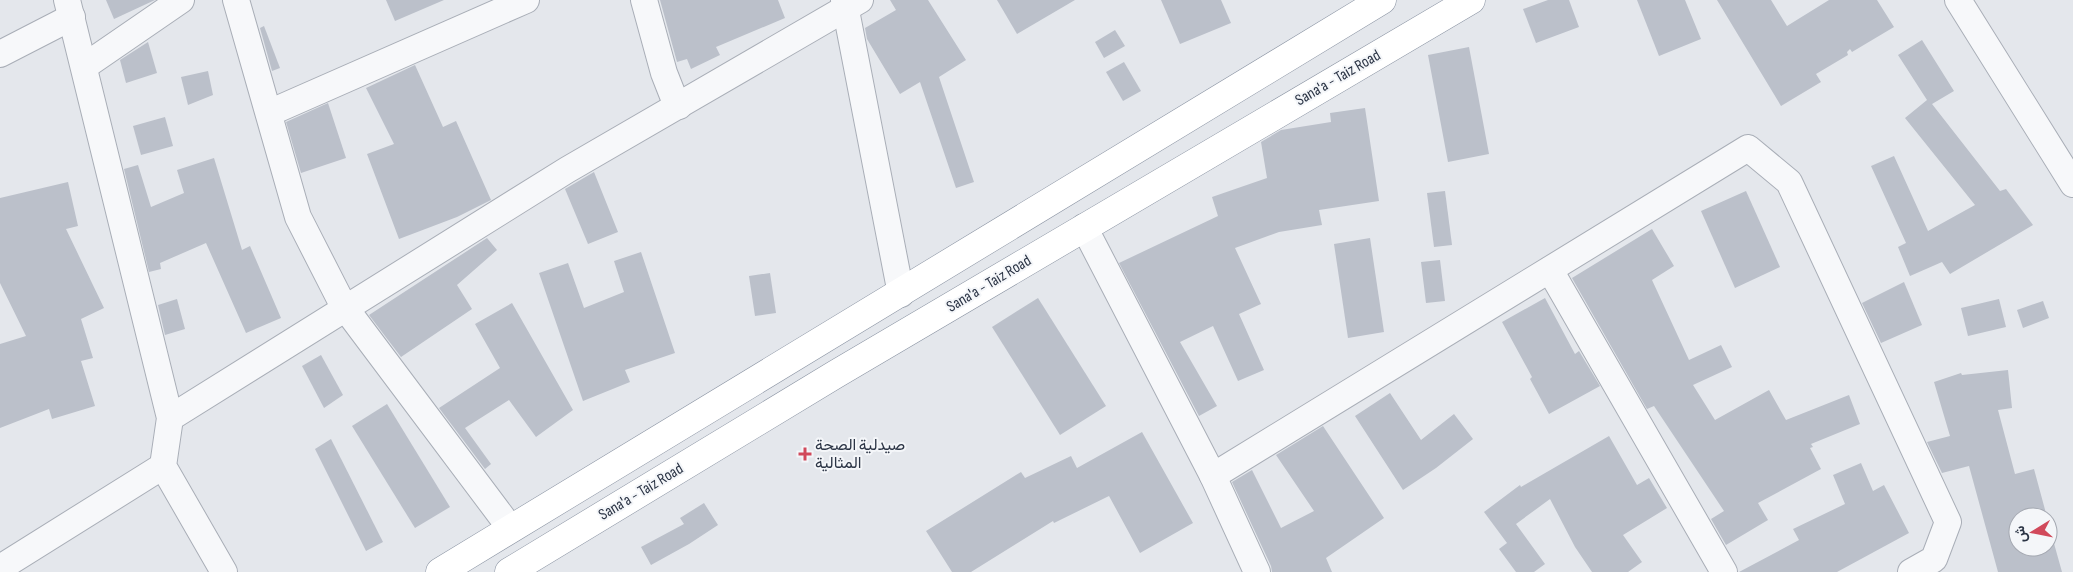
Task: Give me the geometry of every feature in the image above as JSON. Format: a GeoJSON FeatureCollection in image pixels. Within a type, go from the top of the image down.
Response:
{"type":"FeatureCollection","features":[{"type":"Feature","properties":{"kind":"highway"},"geometry":{"type":"LineString","coordinates":[[440,572],[582,484],[901,294],[1382,0]]}},
{"type":"Feature","properties":{"kind":"highway","name":"Sana'a - Taiz Road"},"geometry":{"type":"LineString","coordinates":[[509,572],[836,374],[1472,0]]}},
{"type":"Feature","properties":{"kind":"highway"},"geometry":{"type":"LineString","coordinates":[[582,484],[600,518]]}},
{"type":"Feature","properties":{"kind":"street"},"geometry":{"type":"LineString","coordinates":[[85,66],[181,0]]}},
{"type":"Feature","properties":{"kind":"street"},"geometry":{"type":"LineString","coordinates":[[236,0],[298,217],[345,309],[511,529]]}},
{"type":"Feature","properties":{"kind":"street"},"geometry":{"type":"LineString","coordinates":[[268,113],[526,0]]}},
{"type":"Feature","properties":{"kind":"street"},"geometry":{"type":"LineString","coordinates":[[644,0],[664,73],[678,106]]}},
{"type":"Feature","properties":{"kind":"street"},"geometry":{"type":"LineString","coordinates":[[1958,0],[2073,184]]}},
{"type":"Feature","properties":{"kind":"street"},"geometry":{"type":"LineString","coordinates":[[170,418],[567,170],[850,3],[901,294]]}},
{"type":"Feature","properties":{"kind":"street"},"geometry":{"type":"LineString","coordinates":[[0,54],[70,9],[170,418],[164,466],[224,572]]}},
{"type":"Feature","properties":{"kind":"street"},"geometry":{"type":"LineString","coordinates":[[1213,476],[1748,148],[1789,182],[1948,522],[1934,559],[1911,572]]}},
{"type":"Feature","properties":{"kind":"street"},"geometry":{"type":"LineString","coordinates":[[1084,227],[1213,476],[1257,572]]}},
{"type":"Feature","properties":{"kind":"street"},"geometry":{"type":"LineString","coordinates":[[1550,270],[1724,572]]}},
{"type":"Feature","properties":{"kind":"street"},"geometry":{"type":"LineString","coordinates":[[0,568],[164,466]]}},
{"type":"Feature","properties":{"kind":"building"},"geometry":{"type":"Polygon","coordinates":[[[106,0],[155,0],[114,19],[106,0]]]}},
{"type":"Feature","properties":{"kind":"building"},"geometry":{"type":"Polygon","coordinates":[[[386,0],[444,0],[395,21],[386,0]]]}},
{"type":"Feature","properties":{"kind":"building"},"geometry":{"type":"Polygon","coordinates":[[[660,0],[778,0],[785,18],[716,47],[720,55],[691,69],[687,59],[677,62],[660,0]]]}},
{"type":"Feature","properties":{"kind":"building"},"geometry":{"type":"Polygon","coordinates":[[[890,0],[928,0],[966,60],[939,77],[974,182],[956,188],[920,82],[900,94],[867,39],[865,28],[896,10],[890,0]]]}},
{"type":"Feature","properties":{"kind":"building"},"geometry":{"type":"Polygon","coordinates":[[[997,0],[1075,0],[1017,34],[997,0]]]}},
{"type":"Feature","properties":{"kind":"building"},"geometry":{"type":"Polygon","coordinates":[[[1161,0],[1221,0],[1231,23],[1180,44],[1161,0]]]}},
{"type":"Feature","properties":{"kind":"building"},"geometry":{"type":"Polygon","coordinates":[[[1548,0],[1569,0],[1579,27],[1536,43],[1523,9],[1548,0]]]}},
{"type":"Feature","properties":{"kind":"building"},"geometry":{"type":"Polygon","coordinates":[[[1637,0],[1685,0],[1701,39],[1659,56],[1637,0]]]}},
{"type":"Feature","properties":{"kind":"building"},"geometry":{"type":"Polygon","coordinates":[[[1717,0],[1771,0],[1787,26],[1829,0],[1877,0],[1894,27],[1852,52],[1850,49],[1847,52],[1848,55],[1816,74],[1821,82],[1781,106],[1717,0]]]}},
{"type":"Feature","properties":{"kind":"building"},"geometry":{"type":"Polygon","coordinates":[[[264,26],[280,68],[272,71],[260,28],[264,26]]]}},
{"type":"Feature","properties":{"kind":"building"},"geometry":{"type":"Polygon","coordinates":[[[1115,30],[1125,46],[1104,58],[1095,42],[1115,30]]]}},
{"type":"Feature","properties":{"kind":"building"},"geometry":{"type":"Polygon","coordinates":[[[1922,40],[1954,91],[1932,104],[2000,191],[2006,189],[2033,225],[1950,274],[1942,262],[1910,276],[1898,247],[1906,243],[1871,166],[1894,156],[1928,231],[1975,205],[1905,118],[1927,100],[1898,55],[1922,40]]]}},
{"type":"Feature","properties":{"kind":"building"},"geometry":{"type":"Polygon","coordinates":[[[148,42],[157,73],[126,83],[120,60],[148,42]]]}},
{"type":"Feature","properties":{"kind":"building"},"geometry":{"type":"Polygon","coordinates":[[[1469,47],[1489,154],[1448,162],[1428,55],[1469,47]]]}},
{"type":"Feature","properties":{"kind":"building"},"geometry":{"type":"Polygon","coordinates":[[[1124,62],[1141,91],[1123,101],[1106,72],[1124,62]]]}},
{"type":"Feature","properties":{"kind":"building"},"geometry":{"type":"Polygon","coordinates":[[[415,65],[443,127],[456,121],[491,200],[457,217],[399,239],[367,154],[394,144],[366,88],[415,65]]]}},
{"type":"Feature","properties":{"kind":"building"},"geometry":{"type":"Polygon","coordinates":[[[208,71],[213,95],[188,105],[181,77],[208,71]]]}},
{"type":"Feature","properties":{"kind":"building"},"geometry":{"type":"Polygon","coordinates":[[[328,103],[346,158],[301,173],[286,122],[328,103]]]}},
{"type":"Feature","properties":{"kind":"building"},"geometry":{"type":"Polygon","coordinates":[[[1365,108],[1379,201],[1319,210],[1322,225],[1279,232],[1235,248],[1261,304],[1239,314],[1264,370],[1238,381],[1213,326],[1180,342],[1217,406],[1199,416],[1119,263],[1218,216],[1212,197],[1267,178],[1261,142],[1281,130],[1331,122],[1330,113],[1365,108]]]}},
{"type":"Feature","properties":{"kind":"building"},"geometry":{"type":"Polygon","coordinates":[[[165,117],[173,146],[141,155],[133,126],[165,117]]]}},
{"type":"Feature","properties":{"kind":"building"},"geometry":{"type":"Polygon","coordinates":[[[214,158],[242,250],[250,246],[281,318],[246,333],[206,243],[160,263],[161,269],[149,272],[124,169],[138,165],[151,207],[184,193],[177,170],[214,158]]]}},
{"type":"Feature","properties":{"kind":"building"},"geometry":{"type":"Polygon","coordinates":[[[594,172],[618,232],[588,244],[565,189],[594,172]]]}},
{"type":"Feature","properties":{"kind":"building"},"geometry":{"type":"Polygon","coordinates":[[[68,182],[78,226],[66,229],[104,308],[81,319],[93,358],[81,361],[95,406],[52,419],[49,409],[0,428],[0,344],[26,336],[0,283],[0,198],[68,182]]]}},
{"type":"Feature","properties":{"kind":"building"},"geometry":{"type":"Polygon","coordinates":[[[1445,191],[1452,245],[1434,247],[1427,193],[1445,191]]]}},
{"type":"Feature","properties":{"kind":"building"},"geometry":{"type":"Polygon","coordinates":[[[1746,191],[1780,267],[1735,288],[1701,211],[1746,191]]]}},
{"type":"Feature","properties":{"kind":"building"},"geometry":{"type":"Polygon","coordinates":[[[1652,229],[1674,266],[1652,280],[1689,360],[1721,345],[1732,367],[1693,385],[1715,420],[1769,390],[1786,420],[1849,395],[1860,424],[1811,444],[1813,447],[1810,448],[1821,469],[1758,503],[1768,520],[1726,545],[1711,519],[1724,511],[1654,406],[1647,409],[1572,278],[1652,229]]]}},
{"type":"Feature","properties":{"kind":"building"},"geometry":{"type":"Polygon","coordinates":[[[487,238],[497,250],[457,285],[472,309],[401,357],[369,315],[487,238]]]}},
{"type":"Feature","properties":{"kind":"building"},"geometry":{"type":"Polygon","coordinates":[[[1370,238],[1384,332],[1348,338],[1334,244],[1370,238]]]}},
{"type":"Feature","properties":{"kind":"building"},"geometry":{"type":"Polygon","coordinates":[[[641,252],[675,353],[625,370],[630,382],[583,401],[539,273],[568,263],[584,308],[624,292],[614,261],[641,252]]]}},
{"type":"Feature","properties":{"kind":"building"},"geometry":{"type":"Polygon","coordinates":[[[1440,260],[1445,301],[1426,303],[1421,262],[1440,260]]]}},
{"type":"Feature","properties":{"kind":"building"},"geometry":{"type":"Polygon","coordinates":[[[770,273],[776,313],[755,316],[749,276],[770,273]]]}},
{"type":"Feature","properties":{"kind":"building"},"geometry":{"type":"Polygon","coordinates":[[[1904,282],[1922,325],[1881,343],[1862,303],[1904,282]]]}},
{"type":"Feature","properties":{"kind":"building"},"geometry":{"type":"Polygon","coordinates":[[[1038,298],[1106,406],[1060,435],[992,327],[1038,298]]]}},
{"type":"Feature","properties":{"kind":"building"},"geometry":{"type":"Polygon","coordinates":[[[1545,298],[1575,354],[1579,351],[1600,386],[1549,414],[1530,379],[1532,377],[1502,322],[1545,298]]]}},
{"type":"Feature","properties":{"kind":"building"},"geometry":{"type":"Polygon","coordinates":[[[177,299],[185,329],[165,335],[158,305],[177,299]]]}},
{"type":"Feature","properties":{"kind":"building"},"geometry":{"type":"Polygon","coordinates":[[[1999,299],[2006,327],[1968,336],[1961,308],[1999,299]]]}},
{"type":"Feature","properties":{"kind":"building"},"geometry":{"type":"Polygon","coordinates":[[[2043,301],[2049,318],[2023,328],[2017,310],[2043,301]]]}},
{"type":"Feature","properties":{"kind":"building"},"geometry":{"type":"Polygon","coordinates":[[[512,303],[573,410],[536,437],[509,400],[465,428],[491,464],[485,469],[439,408],[500,368],[475,324],[512,303]]]}},
{"type":"Feature","properties":{"kind":"building"},"geometry":{"type":"Polygon","coordinates":[[[321,355],[343,395],[324,408],[302,366],[321,355]]]}},
{"type":"Feature","properties":{"kind":"building"},"geometry":{"type":"Polygon","coordinates":[[[2008,370],[2012,408],[1998,410],[2015,474],[2034,469],[2044,507],[2008,507],[2008,557],[2058,557],[2062,572],[1998,572],[1969,466],[1942,473],[1927,442],[1950,436],[1934,382],[1961,373],[1962,375],[2008,370]]]}},
{"type":"Feature","properties":{"kind":"building"},"geometry":{"type":"Polygon","coordinates":[[[1390,393],[1421,440],[1454,414],[1473,439],[1436,468],[1403,490],[1355,416],[1390,393]]]}},
{"type":"Feature","properties":{"kind":"building"},"geometry":{"type":"Polygon","coordinates":[[[387,404],[450,507],[415,528],[352,426],[387,404]]]}},
{"type":"Feature","properties":{"kind":"building"},"geometry":{"type":"Polygon","coordinates":[[[1323,426],[1384,518],[1326,558],[1332,572],[1272,572],[1271,566],[1232,482],[1252,470],[1281,528],[1314,511],[1276,455],[1323,426]]]}},
{"type":"Feature","properties":{"kind":"building"},"geometry":{"type":"Polygon","coordinates":[[[1142,432],[1193,523],[1140,553],[1109,496],[1054,523],[1053,521],[971,572],[952,572],[926,531],[1021,472],[1025,478],[1071,456],[1077,468],[1142,432]]]}},
{"type":"Feature","properties":{"kind":"building"},"geometry":{"type":"Polygon","coordinates":[[[1609,436],[1637,485],[1649,478],[1667,508],[1623,535],[1642,562],[1628,572],[1592,572],[1575,547],[1550,499],[1516,524],[1545,564],[1534,572],[1516,572],[1499,549],[1507,543],[1484,512],[1520,485],[1521,487],[1609,436]]]}},
{"type":"Feature","properties":{"kind":"building"},"geometry":{"type":"Polygon","coordinates":[[[331,439],[383,542],[366,551],[315,449],[331,439]]]}},
{"type":"Feature","properties":{"kind":"building"},"geometry":{"type":"Polygon","coordinates":[[[1861,463],[1873,491],[1884,485],[1909,533],[1837,572],[1739,572],[1799,540],[1793,529],[1845,504],[1833,475],[1861,463]]]}},
{"type":"Feature","properties":{"kind":"building"},"geometry":{"type":"Polygon","coordinates":[[[704,503],[718,525],[651,565],[641,547],[684,524],[680,518],[704,503]]]}},
{"type":"Feature","properties":{"kind":"place","name":"صيدلية الصحة المثالية"},"geometry":{"type":"Point","coordinates":[805,454]}}]}
